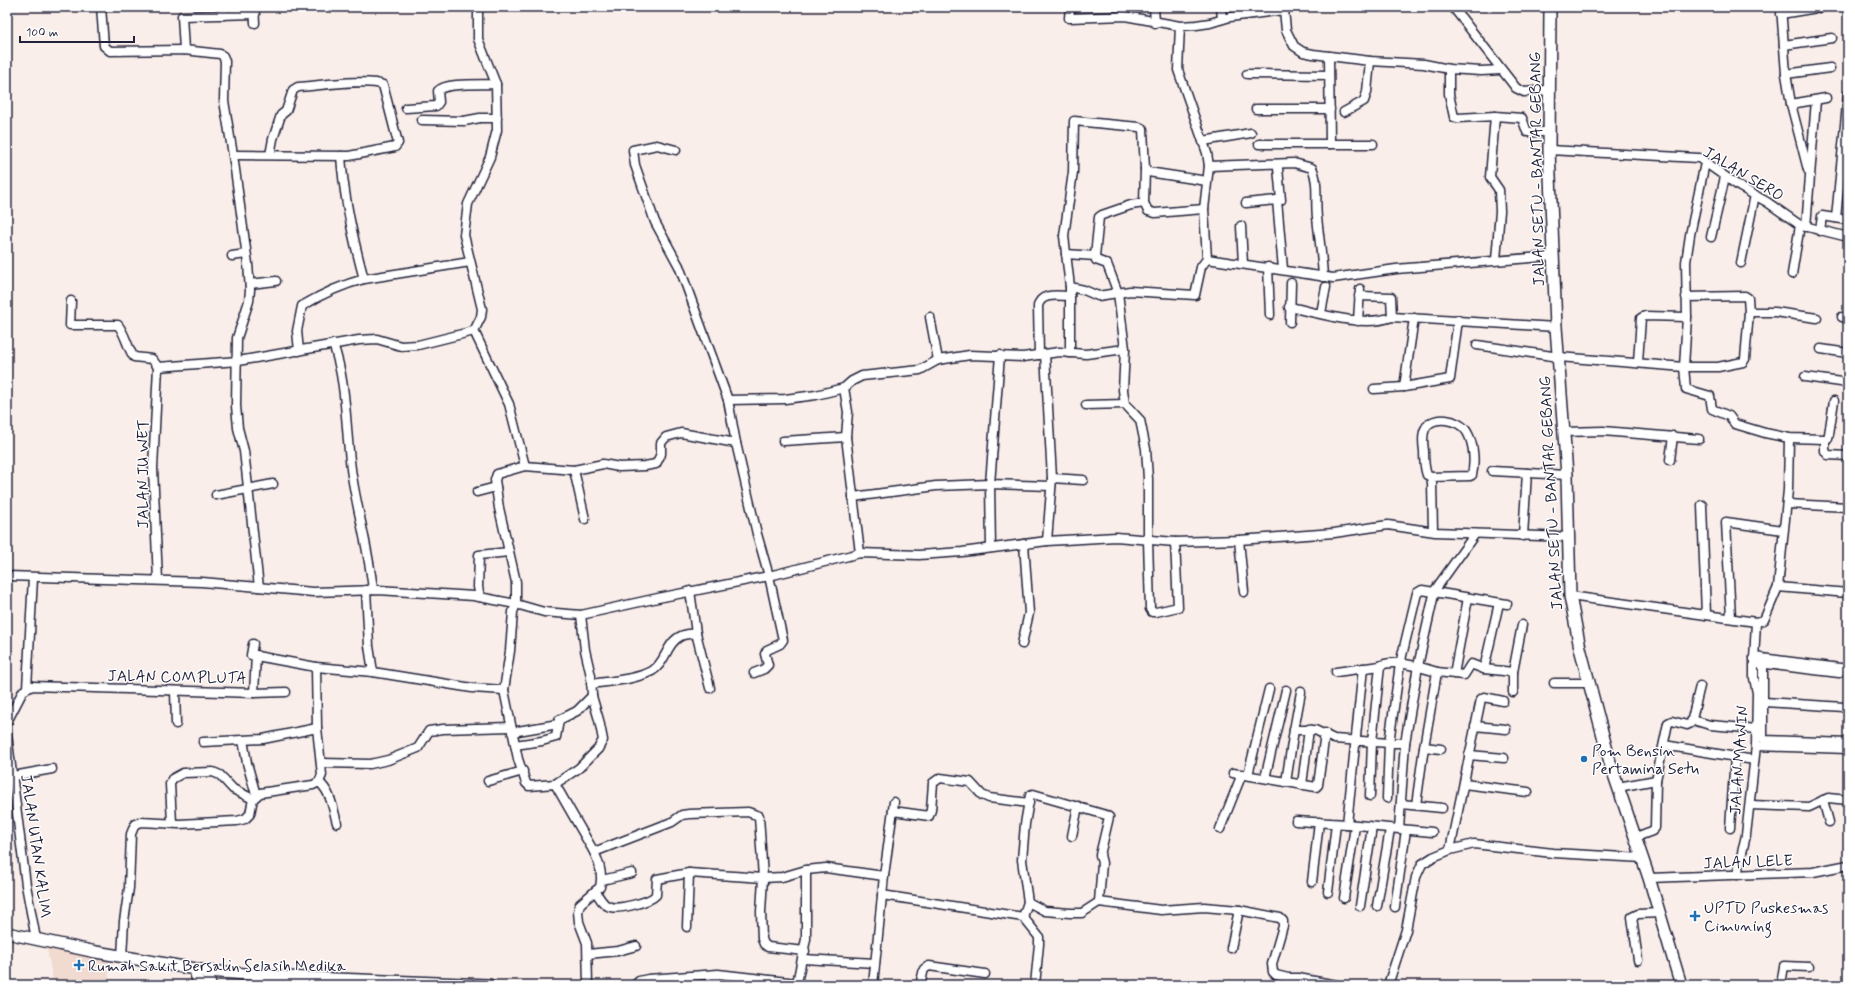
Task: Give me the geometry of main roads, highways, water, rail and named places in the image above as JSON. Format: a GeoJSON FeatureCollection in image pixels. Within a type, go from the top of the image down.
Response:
{"type":"FeatureCollection","features":[{"type":"Feature","properties":{"kind":"main road","name":"JALAN SETU - BANTAR GEBANG"},"geometry":{"type":"LineString","coordinates":[[1550,7],[1548,132],[1556,327],[1567,475],[1570,596],[1580,648],[1618,787],[1636,837],[1681,985]]}},
{"type":"Feature","properties":{"kind":"main road"},"geometry":{"type":"LineString","coordinates":[[7,933],[122,957],[195,970],[296,981],[490,985]]}},
{"type":"Feature","properties":{"kind":"main road"},"geometry":{"type":"LineString","coordinates":[[195,970],[199,985]]}},
{"type":"Feature","properties":{"kind":"main road"},"geometry":{"type":"LineString","coordinates":[[206,971],[210,985]]}},
{"type":"Feature","properties":{"kind":"place","name":"Pom Bensin Pertamina Setu"},"geometry":{"type":"Point","coordinates":[1584,759]}},
{"type":"Feature","properties":{"kind":"place","name":"UPTD Puskesmas Cimuning"},"geometry":{"type":"Point","coordinates":[1695,916]}},
{"type":"Feature","properties":{"kind":"place","name":"Rumah Sakit Bersalin Selasih Medika"},"geometry":{"type":"Point","coordinates":[79,965]}}]}
